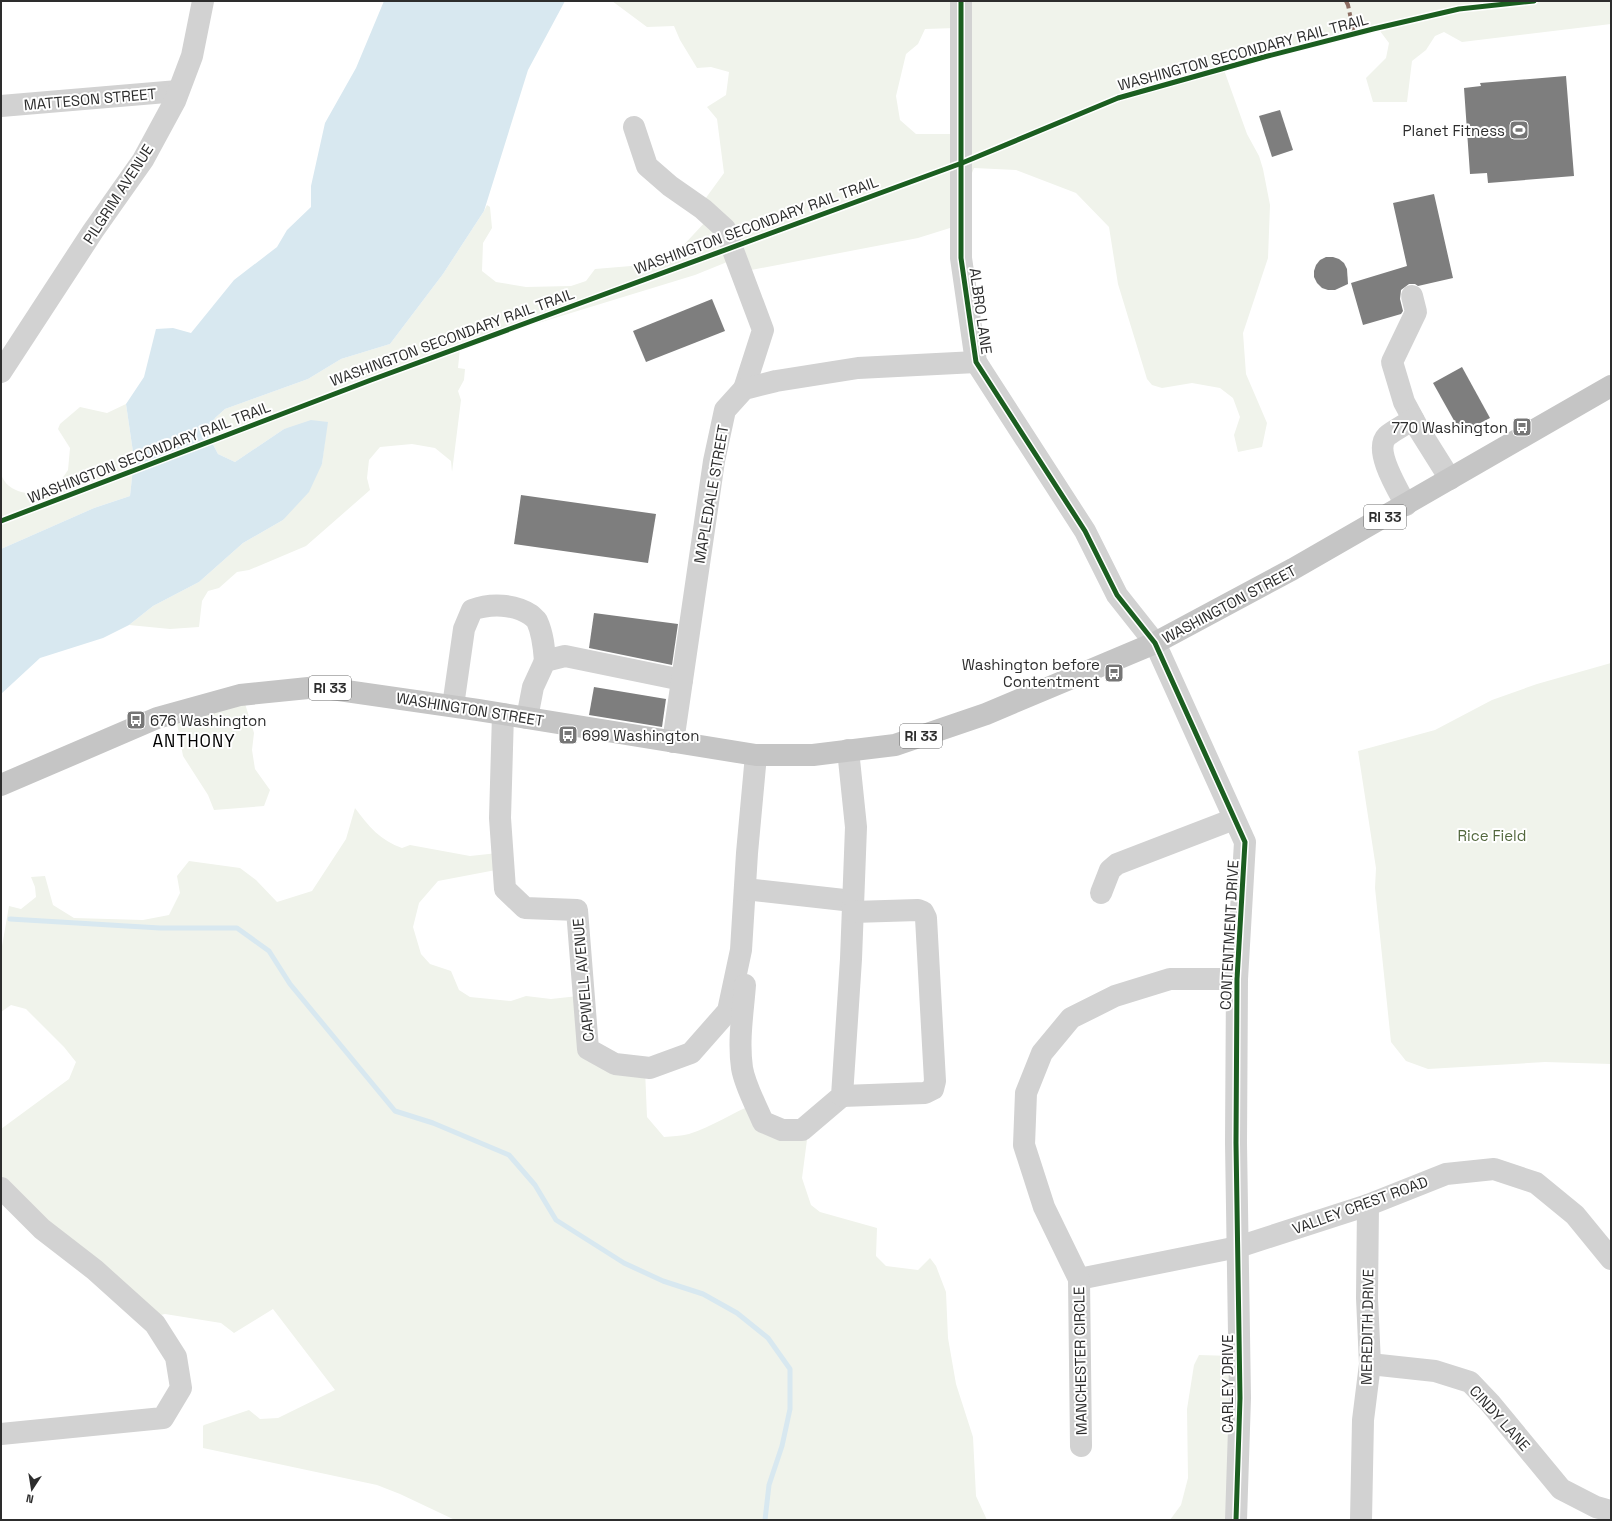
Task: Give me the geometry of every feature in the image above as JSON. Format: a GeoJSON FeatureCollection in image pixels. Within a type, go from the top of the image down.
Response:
{"type":"FeatureCollection","features":[{"type":"Feature","properties":{"kind":"main road","name":"WASHINGTON STREET"},"geometry":{"type":"LineString","coordinates":[[1,785],[157,718],[240,694],[318,687],[453,706],[756,755],[813,755],[895,745],[986,714],[1155,643],[1293,569],[1611,386]]}},
{"type":"Feature","properties":{"kind":"street","name":"PILGRIM AVENUE"},"geometry":{"type":"LineString","coordinates":[[1,372],[93,231],[142,160],[175,101],[192,56],[203,1]]}},
{"type":"Feature","properties":{"kind":"street","name":"ALBRO LANE"},"geometry":{"type":"LineString","coordinates":[[961,1],[961,258],[976,362],[1085,531],[1117,595],[1155,643]]}},
{"type":"Feature","properties":{"kind":"street","name":"MATTESON STREET"},"geometry":{"type":"LineString","coordinates":[[1,106],[178,91]]}},
{"type":"Feature","properties":{"kind":"street"},"geometry":{"type":"LineString","coordinates":[[634,127],[647,166],[670,186],[703,208],[725,229],[762,330],[744,389]]}},
{"type":"Feature","properties":{"kind":"street"},"geometry":{"type":"LineString","coordinates":[[1412,296],[1416,312],[1392,362],[1404,402],[1450,479]]}},
{"type":"Feature","properties":{"kind":"street"},"geometry":{"type":"LineString","coordinates":[[744,389],[776,381],[858,368],[976,362]]}},
{"type":"Feature","properties":{"kind":"street","name":"MAPLEDALE STREET"},"geometry":{"type":"LineString","coordinates":[[673,742],[714,461],[725,410],[744,389]]}},
{"type":"Feature","properties":{"kind":"street"},"geometry":{"type":"LineString","coordinates":[[1406,505],[1386,465],[1382,448],[1386,437],[1413,419]]}},
{"type":"Feature","properties":{"kind":"street"},"geometry":{"type":"LineString","coordinates":[[453,706],[464,629],[472,610],[482,606],[503,605],[522,609],[532,616],[537,620],[542,636],[545,661],[533,687],[527,718]]}},
{"type":"Feature","properties":{"kind":"street","name":"CONTENTMENT DRIVE"},"geometry":{"type":"LineString","coordinates":[[1155,643],[1245,842],[1237,979],[1236,1143],[1238,1247]]}},
{"type":"Feature","properties":{"kind":"street"},"geometry":{"type":"LineString","coordinates":[[545,661],[566,656],[682,680]]}},
{"type":"Feature","properties":{"kind":"street","name":"CAPWELL AVENUE"},"geometry":{"type":"LineString","coordinates":[[503,714],[500,818],[505,889],[525,908],[577,910],[588,1049],[616,1064],[650,1068],[691,1052],[728,1011],[741,950],[746,853],[756,755]]}},
{"type":"Feature","properties":{"kind":"street"},"geometry":{"type":"LineString","coordinates":[[842,1096],[856,827],[848,750]]}},
{"type":"Feature","properties":{"kind":"street"},"geometry":{"type":"LineString","coordinates":[[1101,893],[1110,870],[1117,864],[1234,819]]}},
{"type":"Feature","properties":{"kind":"street"},"geometry":{"type":"LineString","coordinates":[[741,950],[747,969],[741,1034],[742,1069],[763,1122],[782,1130],[802,1130],[842,1096],[925,1093],[933,1089],[935,1081],[926,918],[923,912],[918,910],[853,906],[745,889]]}},
{"type":"Feature","properties":{"kind":"street","name":"MANCHESTER CIRCLE"},"geometry":{"type":"LineString","coordinates":[[1080,1446],[1079,1279],[1044,1207],[1024,1145],[1026,1093],[1042,1053],[1071,1018],[1115,996],[1170,979],[1237,979]]}},
{"type":"Feature","properties":{"kind":"street","name":"VALLEY CREST ROAD"},"geometry":{"type":"LineString","coordinates":[[1079,1279],[1238,1247],[1368,1205],[1446,1174],[1494,1169],[1536,1183],[1575,1215],[1611,1259]]}},
{"type":"Feature","properties":{"kind":"street"},"geometry":{"type":"LineString","coordinates":[[1,1188],[42,1229],[95,1270],[155,1324],[176,1357],[181,1388],[163,1418],[1,1434]]}},
{"type":"Feature","properties":{"kind":"street","name":"MEREDITH DRIVE"},"geometry":{"type":"LineString","coordinates":[[1361,1520],[1362,1420],[1370,1364],[1368,1205]]}},
{"type":"Feature","properties":{"kind":"street","name":"CARLEY DRIVE"},"geometry":{"type":"LineString","coordinates":[[1236,1520],[1240,1398],[1238,1247]]}},
{"type":"Feature","properties":{"kind":"street","name":"CINDY LANE"},"geometry":{"type":"LineString","coordinates":[[1370,1364],[1435,1371],[1470,1382],[1490,1403],[1561,1489],[1596,1507],[1611,1511]]}},
{"type":"Feature","properties":{"kind":"green space"},"geometry":{"type":"Polygon","coordinates":[[[612,1],[1611,1],[1611,24],[1462,42],[1444,32],[1435,36],[1426,50],[1412,61],[1407,102],[1373,102],[1366,78],[1386,58],[1389,43],[1380,31],[1224,70],[1247,134],[1259,156],[1270,205],[1268,258],[1243,333],[1246,374],[1267,423],[1262,447],[1238,452],[1234,435],[1240,417],[1233,398],[1220,388],[1192,383],[1162,388],[1152,385],[1147,379],[1118,284],[1109,227],[1076,193],[1016,170],[974,168],[950,228],[918,238],[746,271],[732,260],[695,275],[460,348],[458,368],[465,369],[464,380],[458,391],[461,400],[452,472],[451,461],[435,448],[412,444],[380,447],[369,460],[367,478],[370,490],[306,546],[249,570],[237,572],[219,588],[208,591],[202,601],[199,627],[170,629],[129,625],[153,606],[199,582],[243,543],[283,520],[322,464],[327,422],[284,429],[235,462],[218,454],[208,435],[215,418],[225,409],[308,379],[341,359],[390,344],[443,274],[487,205],[490,207],[492,228],[483,243],[482,271],[496,282],[526,287],[571,286],[586,281],[595,269],[631,266],[679,250],[707,220],[700,206],[724,173],[717,119],[707,107],[726,95],[729,72],[711,67],[697,68],[680,40],[674,26],[647,27],[612,1]],[[956,28],[925,29],[918,44],[906,54],[896,96],[900,120],[916,134],[958,134],[956,28]]]}},
{"type":"Feature","properties":{"kind":"green space"},"geometry":{"type":"Polygon","coordinates":[[[126,404],[134,459],[130,496],[94,508],[1,549],[1,474],[4,481],[15,490],[51,495],[68,470],[70,448],[58,429],[60,424],[80,407],[107,413],[126,404]]]}},
{"type":"Feature","properties":{"kind":"green space","name":"Rice Field"},"geometry":{"type":"Polygon","coordinates":[[[1611,663],[1611,1064],[1545,1062],[1428,1069],[1406,1061],[1391,1042],[1375,888],[1376,868],[1358,751],[1435,730],[1492,700],[1537,684],[1611,663]]]}},
{"type":"Feature","properties":{"kind":"green space"},"geometry":{"type":"Polygon","coordinates":[[[243,697],[254,733],[252,750],[255,769],[270,790],[264,806],[214,810],[208,795],[183,756],[176,718],[243,697]]]}},
{"type":"Feature","properties":{"kind":"green space"},"geometry":{"type":"Polygon","coordinates":[[[355,808],[365,821],[381,837],[402,848],[410,845],[470,856],[498,853],[501,869],[438,881],[419,903],[413,927],[421,954],[430,964],[451,971],[459,990],[470,997],[511,1001],[526,996],[551,999],[578,996],[588,1050],[645,1069],[647,1117],[664,1137],[686,1135],[698,1131],[755,1104],[767,1119],[792,1126],[810,1117],[802,1178],[811,1205],[820,1212],[877,1228],[876,1256],[886,1266],[918,1270],[930,1258],[936,1266],[946,1292],[948,1338],[956,1384],[973,1437],[976,1496],[987,1520],[455,1520],[400,1494],[377,1485],[203,1448],[204,1425],[249,1410],[260,1419],[278,1418],[335,1390],[273,1309],[234,1333],[221,1323],[165,1314],[152,1317],[1,1190],[1,1129],[69,1079],[76,1062],[64,1047],[26,1009],[11,1005],[1,1012],[1,952],[9,906],[21,909],[36,897],[35,887],[31,877],[45,876],[53,905],[74,918],[143,920],[169,915],[180,893],[177,876],[189,861],[240,868],[256,880],[277,902],[312,891],[346,839],[355,808]]]}},
{"type":"Feature","properties":{"kind":"green space"},"geometry":{"type":"Polygon","coordinates":[[[1199,1355],[1232,1356],[1236,1520],[1170,1520],[1181,1505],[1188,1478],[1187,1409],[1194,1365],[1199,1355]]]}},
{"type":"Feature","properties":{"kind":"shaded area"},"geometry":{"type":"Polygon","coordinates":[[[384,1],[565,1],[528,70],[484,211],[443,274],[390,344],[341,359],[308,379],[225,409],[215,418],[208,435],[218,454],[235,462],[284,429],[311,420],[328,422],[322,464],[309,492],[283,520],[243,543],[199,582],[153,606],[129,625],[103,638],[40,658],[1,694],[1,549],[94,508],[130,496],[134,459],[126,404],[144,377],[156,329],[173,328],[191,333],[234,280],[277,247],[287,230],[311,207],[311,186],[325,123],[356,68],[384,1]]]}},
{"type":"Feature","properties":{"kind":"building","name":"Planet Fitness"},"geometry":{"type":"Polygon","coordinates":[[[1566,76],[1574,176],[1488,183],[1487,173],[1470,174],[1464,88],[1481,86],[1480,83],[1566,76]]]}},
{"type":"Feature","properties":{"kind":"building"},"geometry":{"type":"Polygon","coordinates":[[[1280,110],[1293,150],[1272,157],[1259,116],[1280,110]]]}},
{"type":"Feature","properties":{"kind":"building"},"geometry":{"type":"Polygon","coordinates":[[[1434,194],[1453,278],[1418,286],[1415,284],[1409,284],[1401,290],[1400,299],[1403,311],[1401,314],[1363,325],[1351,283],[1407,266],[1393,203],[1434,194]]]}},
{"type":"Feature","properties":{"kind":"building"},"geometry":{"type":"Polygon","coordinates":[[[1326,257],[1339,259],[1344,263],[1347,269],[1348,284],[1335,290],[1328,290],[1322,288],[1317,283],[1314,277],[1316,265],[1320,260],[1326,257]]]}},
{"type":"Feature","properties":{"kind":"building"},"geometry":{"type":"Polygon","coordinates":[[[712,299],[725,331],[646,362],[633,331],[712,299]]]}},
{"type":"Feature","properties":{"kind":"building"},"geometry":{"type":"Polygon","coordinates":[[[1462,367],[1490,418],[1461,433],[1433,383],[1462,367]]]}},
{"type":"Feature","properties":{"kind":"building"},"geometry":{"type":"Polygon","coordinates":[[[521,495],[656,514],[648,563],[514,544],[521,495]]]}},
{"type":"Feature","properties":{"kind":"building"},"geometry":{"type":"Polygon","coordinates":[[[594,613],[678,624],[672,665],[589,648],[594,613]]]}},
{"type":"Feature","properties":{"kind":"building"},"geometry":{"type":"Polygon","coordinates":[[[594,687],[666,699],[662,727],[589,715],[594,687]]]}},
{"type":"Feature","properties":{"kind":"waterway"},"geometry":{"type":"LineString","coordinates":[[10,919],[160,928],[237,928],[269,951],[290,984],[395,1111],[433,1123],[509,1155],[535,1185],[556,1220],[624,1263],[663,1281],[703,1294],[737,1313],[768,1338],[790,1369],[790,1409],[782,1446],[769,1485],[765,1520]]}},
{"type":"Feature","properties":{"kind":"marked path"},"geometry":{"type":"LineString","coordinates":[[1346,1],[1354,34]]}},
{"type":"Feature","properties":{"kind":"cycle path"},"geometry":{"type":"LineString","coordinates":[[961,1],[961,258],[976,362],[1085,531],[1117,595],[1155,643],[1245,842],[1237,979],[1236,1143],[1240,1398],[1236,1520]]}},
{"type":"Feature","properties":{"kind":"cycle path","name":"WASHINGTON SECONDARY RAIL TRAIL"},"geometry":{"type":"LineString","coordinates":[[1,521],[371,380],[962,163],[1118,98],[1264,57],[1373,29],[1459,9],[1534,1]]}},
{"type":"Feature","properties":{"kind":"place","name":"Planet Fitness"},"geometry":{"type":"Point","coordinates":[1519,130]}},
{"type":"Feature","properties":{"kind":"place","name":"770 Washington"},"geometry":{"type":"Point","coordinates":[1522,427]}},
{"type":"Feature","properties":{"kind":"place","name":"Washington before Contentment"},"geometry":{"type":"Point","coordinates":[1114,673]}},
{"type":"Feature","properties":{"kind":"place","name":"676 Washington"},"geometry":{"type":"Point","coordinates":[136,720]}},
{"type":"Feature","properties":{"kind":"place","name":"699 Washington"},"geometry":{"type":"Point","coordinates":[568,735]}},
{"type":"Feature","properties":{"kind":"district","name":"ANTHONY"},"geometry":{"type":"Point","coordinates":[194,741]}}]}
